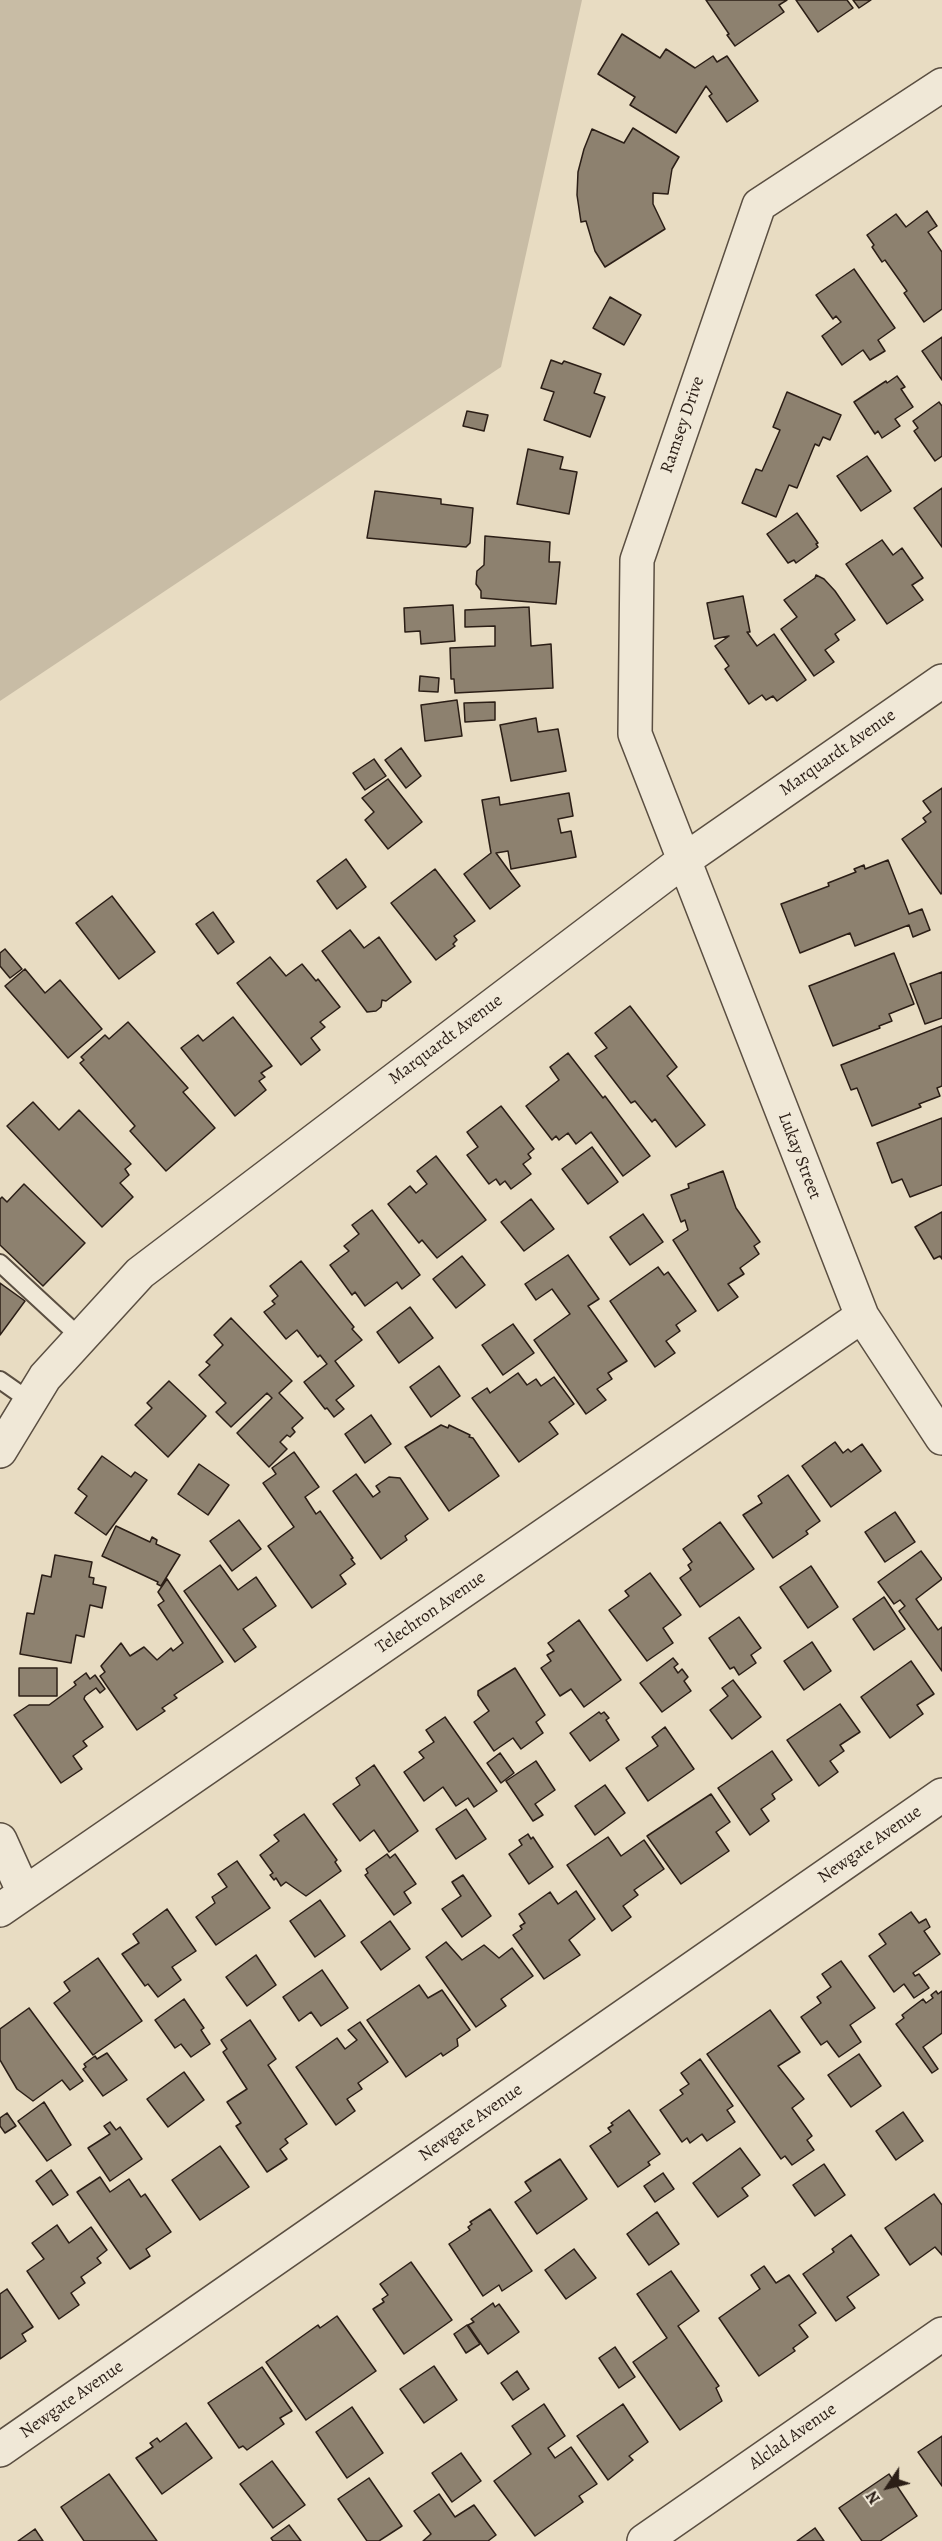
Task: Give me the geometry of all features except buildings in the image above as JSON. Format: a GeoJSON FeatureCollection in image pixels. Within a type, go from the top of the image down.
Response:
{"type":"FeatureCollection","features":[{"type":"Feature","properties":{"kind":"street","name":"Ramsey Drive"},"geometry":{"type":"LineString","coordinates":[[683,861],[636,734],[637,560],[759,205],[942,85]]}},
{"type":"Feature","properties":{"kind":"street","name":"Marquardt Avenue"},"geometry":{"type":"LineString","coordinates":[[0,1451],[45,1377],[140,1273],[683,861],[942,681]]}},
{"type":"Feature","properties":{"kind":"street","name":"Lukay Street"},"geometry":{"type":"LineString","coordinates":[[683,861],[862,1316],[942,1438]]}},
{"type":"Feature","properties":{"kind":"street","name":"Telechron Avenue"},"geometry":{"type":"LineString","coordinates":[[12,1902],[862,1316]]}},
{"type":"Feature","properties":{"kind":"street","name":"Newgate Avenue"},"geometry":{"type":"LineString","coordinates":[[0,2450],[942,1795]]}},
{"type":"Feature","properties":{"kind":"street"},"geometry":{"type":"LineString","coordinates":[[0,1840],[12,1902]]}},
{"type":"Feature","properties":{"kind":"street","name":"Alclad Avenue"},"geometry":{"type":"LineString","coordinates":[[644,2541],[942,2334]]}},
{"type":"Feature","properties":{"kind":"lane"},"geometry":{"type":"LineString","coordinates":[[0,1263],[81,1338]]}},
{"type":"Feature","properties":{"kind":"lane"},"geometry":{"type":"LineString","coordinates":[[0,1380],[30,1401]]}},
{"type":"Feature","properties":{"kind":"shaded area"},"geometry":{"type":"Polygon","coordinates":[[[0,0],[582,0],[501,367],[0,701],[0,0]]]}}]}
